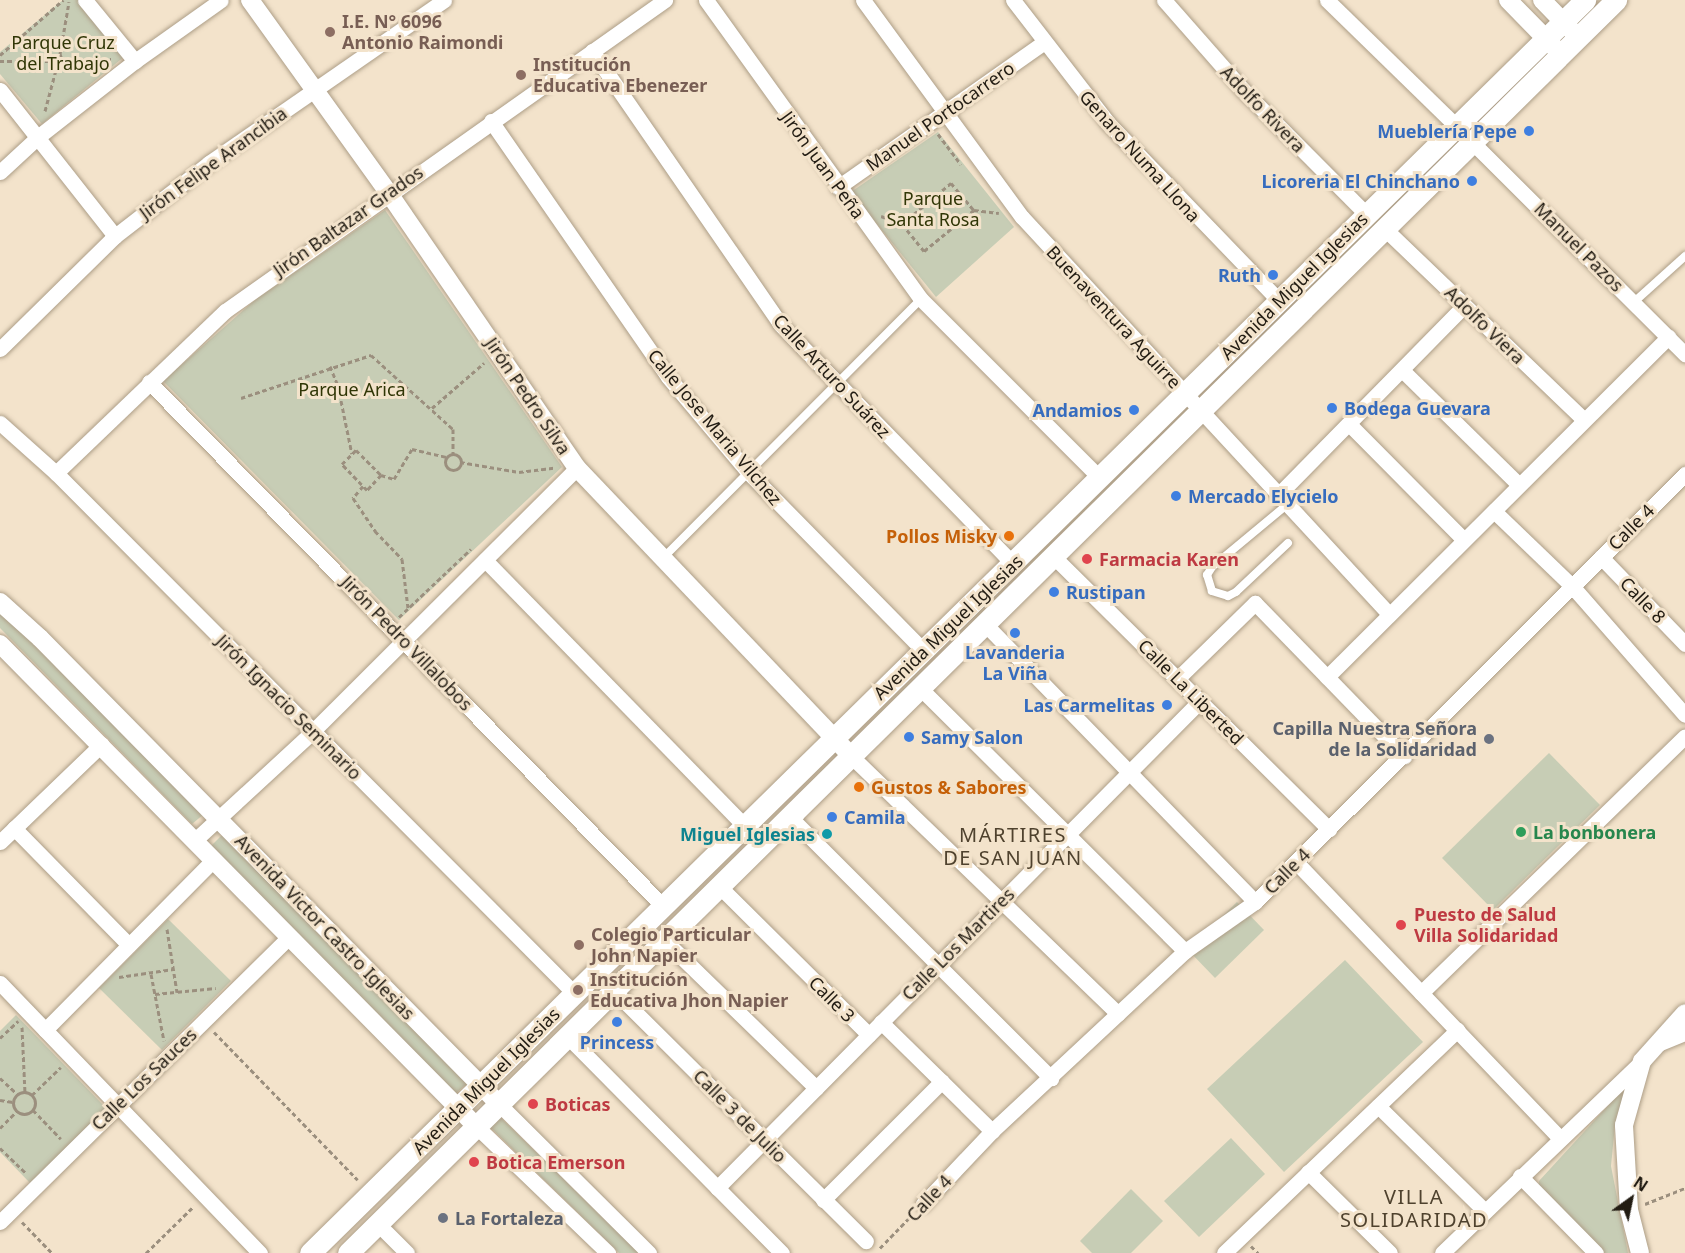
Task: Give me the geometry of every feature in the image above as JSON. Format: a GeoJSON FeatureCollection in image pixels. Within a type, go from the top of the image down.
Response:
{"type":"FeatureCollection","features":[{"type":"Feature","properties":{"kind":"main road","name":"Avenida Miguel Iglesias"},"geometry":{"type":"LineString","coordinates":[[310,1253],[482,1087],[663,906],[1585,0]]}},
{"type":"Feature","properties":{"kind":"main road","name":"Avenida Miguel Iglesias"},"geometry":{"type":"LineString","coordinates":[[348,1253],[500,1106],[1052,555],[1386,230],[1616,0]]}},
{"type":"Feature","properties":{"kind":"street"},"geometry":{"type":"LineString","coordinates":[[85,0],[135,61]]}},
{"type":"Feature","properties":{"kind":"street"},"geometry":{"type":"LineString","coordinates":[[0,172],[39,136],[135,61],[221,0]]}},
{"type":"Feature","properties":{"kind":"street","name":"Jirón Pedro Silva"},"geometry":{"type":"LineString","coordinates":[[250,0],[388,192],[577,468],[661,560],[851,756]]}},
{"type":"Feature","properties":{"kind":"street","name":"Jirón Felipe Arancibia"},"geometry":{"type":"LineString","coordinates":[[0,349],[115,236],[315,88],[444,0]]}},
{"type":"Feature","properties":{"kind":"street","name":"Jirón Baltazar Grados"},"geometry":{"type":"LineString","coordinates":[[56,473],[225,311],[388,192],[665,0]]}},
{"type":"Feature","properties":{"kind":"street","name":"Jirón Juan Peña"},"geometry":{"type":"LineString","coordinates":[[706,0],[838,187],[921,299],[1100,478]]}},
{"type":"Feature","properties":{"kind":"street","name":"Buenaventura Aguirre"},"geometry":{"type":"LineString","coordinates":[[863,0],[945,115],[1022,217],[1389,614]]}},
{"type":"Feature","properties":{"kind":"street","name":"Genaro Numa Llona"},"geometry":{"type":"LineString","coordinates":[[1013,0],[1042,43],[1108,123],[1178,200],[1279,301]]}},
{"type":"Feature","properties":{"kind":"street","name":"Adolfo Rivera"},"geometry":{"type":"LineString","coordinates":[[1164,0],[1243,90],[1366,214]]}},
{"type":"Feature","properties":{"kind":"street"},"geometry":{"type":"LineString","coordinates":[[1327,0],[1456,126]]}},
{"type":"Feature","properties":{"kind":"street"},"geometry":{"type":"LineString","coordinates":[[1508,0],[1561,53]]}},
{"type":"Feature","properties":{"kind":"street"},"geometry":{"type":"LineString","coordinates":[[1542,0],[1578,37]]}},
{"type":"Feature","properties":{"kind":"street","name":"Manuel Portocarrero"},"geometry":{"type":"LineString","coordinates":[[838,187],[945,115],[1042,43]]}},
{"type":"Feature","properties":{"kind":"street","name":"Calle Arturo Suárez"},"geometry":{"type":"LineString","coordinates":[[592,51],[780,324],[1013,564]]}},
{"type":"Feature","properties":{"kind":"street"},"geometry":{"type":"LineString","coordinates":[[0,90],[39,136],[115,236]]}},
{"type":"Feature","properties":{"kind":"street","name":"Calle Jose Maria Vilchez"},"geometry":{"type":"LineString","coordinates":[[491,121],[668,377],[748,472],[924,651]]}},
{"type":"Feature","properties":{"kind":"street","name":"Manuel Pazos"},"geometry":{"type":"LineString","coordinates":[[1472,142],[1678,343]]}},
{"type":"Feature","properties":{"kind":"street","name":"Adolfo Viera"},"geometry":{"type":"LineString","coordinates":[[1386,230],[1584,420]]}},
{"type":"Feature","properties":{"kind":"street"},"geometry":{"type":"LineString","coordinates":[[1284,499],[1349,424],[1464,306]]}},
{"type":"Feature","properties":{"kind":"street"},"geometry":{"type":"LineString","coordinates":[[1327,677],[1584,420],[1678,343]]}},
{"type":"Feature","properties":{"kind":"street"},"geometry":{"type":"LineString","coordinates":[[1402,370],[1519,486]]}},
{"type":"Feature","properties":{"kind":"street","name":"Jirón Pedro Villalobos"},"geometry":{"type":"LineString","coordinates":[[149,382],[405,640],[663,906]]}},
{"type":"Feature","properties":{"kind":"street","name":"Jirón Ignacio Seminario"},"geometry":{"type":"LineString","coordinates":[[0,423],[56,473],[574,994]]}},
{"type":"Feature","properties":{"kind":"street"},"geometry":{"type":"LineString","coordinates":[[1349,424],[1464,540]]}},
{"type":"Feature","properties":{"kind":"street"},"geometry":{"type":"LineString","coordinates":[[194,841],[313,731],[577,468]]}},
{"type":"Feature","properties":{"kind":"street","name":"Calle 4"},"geometry":{"type":"LineString","coordinates":[[923,1204],[992,1131],[1185,951],[1255,902],[1404,756],[1601,556],[1683,480]]}},
{"type":"Feature","properties":{"kind":"street"},"geometry":{"type":"LineString","coordinates":[[1494,511],[1572,586],[1685,715]]}},
{"type":"Feature","properties":{"kind":"street","name":"Calle La Liberted"},"geometry":{"type":"LineString","coordinates":[[1052,555],[1329,829]]}},
{"type":"Feature","properties":{"kind":"street","name":"Calle 8"},"geometry":{"type":"LineString","coordinates":[[1601,556],[1685,644]]}},
{"type":"Feature","properties":{"kind":"street"},"geometry":{"type":"LineString","coordinates":[[485,560],[745,826]]}},
{"type":"Feature","properties":{"kind":"street","name":"Avenida Victor Castro Iglesias"},"geometry":{"type":"LineString","coordinates":[[0,602],[218,818],[500,1106],[649,1253]]}},
{"type":"Feature","properties":{"kind":"street"},"geometry":{"type":"LineString","coordinates":[[1177,679],[1255,603],[1404,756]]}},
{"type":"Feature","properties":{"kind":"street"},"geometry":{"type":"LineString","coordinates":[[984,624],[1255,902]]}},
{"type":"Feature","properties":{"kind":"street","name":"Avenida Victor Castro Iglesias"},"geometry":{"type":"LineString","coordinates":[[0,644],[102,744],[194,841],[477,1127],[608,1253]]}},
{"type":"Feature","properties":{"kind":"street"},"geometry":{"type":"LineString","coordinates":[[919,687],[1069,833],[1185,951]]}},
{"type":"Feature","properties":{"kind":"street","name":"Calle Los Martires"},"geometry":{"type":"LineString","coordinates":[[717,1188],[1200,701]]}},
{"type":"Feature","properties":{"kind":"street"},"geometry":{"type":"LineString","coordinates":[[1421,993],[1685,736]]}},
{"type":"Feature","properties":{"kind":"street"},"geometry":{"type":"LineString","coordinates":[[0,842],[102,744]]}},
{"type":"Feature","properties":{"kind":"street"},"geometry":{"type":"LineString","coordinates":[[851,756],[1118,1014]]}},
{"type":"Feature","properties":{"kind":"street"},"geometry":{"type":"LineString","coordinates":[[789,816],[1051,1078]]}},
{"type":"Feature","properties":{"kind":"street"},"geometry":{"type":"LineString","coordinates":[[15,828],[129,945]]}},
{"type":"Feature","properties":{"kind":"street"},"geometry":{"type":"LineString","coordinates":[[45,1030],[213,860]]}},
{"type":"Feature","properties":{"kind":"street"},"geometry":{"type":"LineString","coordinates":[[1296,862],[1559,1137]]}},
{"type":"Feature","properties":{"kind":"street","name":"Calle 3"},"geometry":{"type":"LineString","coordinates":[[719,886],[869,1035]]}},
{"type":"Feature","properties":{"kind":"street","name":"Calle Los Sauces"},"geometry":{"type":"LineString","coordinates":[[5,1216],[289,937]]}},
{"type":"Feature","properties":{"kind":"street"},"geometry":{"type":"LineString","coordinates":[[664,941],[816,1088]]}},
{"type":"Feature","properties":{"kind":"street"},"geometry":{"type":"LineString","coordinates":[[0,983],[260,1253]]}},
{"type":"Feature","properties":{"kind":"street","name":"Calle 3 de Julio"},"geometry":{"type":"LineString","coordinates":[[614,992],[871,1247]]}},
{"type":"Feature","properties":{"kind":"street"},"geometry":{"type":"LineString","coordinates":[[1445,1252],[1559,1137],[1642,1061],[1685,1013]]}},
{"type":"Feature","properties":{"kind":"street"},"geometry":{"type":"LineString","coordinates":[[881,1022],[992,1131]]}},
{"type":"Feature","properties":{"kind":"street"},"geometry":{"type":"LineString","coordinates":[[1224,1253],[1457,1030]]}},
{"type":"Feature","properties":{"kind":"street"},"geometry":{"type":"LineString","coordinates":[[1660,1043],[1685,1033]]}},
{"type":"Feature","properties":{"kind":"street"},"geometry":{"type":"LineString","coordinates":[[568,1037],[782,1253]]}},
{"type":"Feature","properties":{"kind":"street"},"geometry":{"type":"LineString","coordinates":[[1640,1253],[1629,1210],[1623,1158],[1624,1125],[1642,1061]]}},
{"type":"Feature","properties":{"kind":"street"},"geometry":{"type":"LineString","coordinates":[[823,1200],[942,1081]]}},
{"type":"Feature","properties":{"kind":"street"},"geometry":{"type":"LineString","coordinates":[[1378,1106],[1485,1211]]}},
{"type":"Feature","properties":{"kind":"street"},"geometry":{"type":"LineString","coordinates":[[1308,1172],[1390,1253]]}},
{"type":"Feature","properties":{"kind":"street"},"geometry":{"type":"LineString","coordinates":[[1520,1176],[1596,1253]]}},
{"type":"Feature","properties":{"kind":"street"},"geometry":{"type":"LineString","coordinates":[[378,1224],[407,1253]]}},
{"type":"Feature","properties":{"kind":"lane"},"geometry":{"type":"LineString","coordinates":[[1634,302],[1685,256]]}},
{"type":"Feature","properties":{"kind":"lane"},"geometry":{"type":"LineString","coordinates":[[661,560],[921,299]]}},
{"type":"Feature","properties":{"kind":"lane"},"geometry":{"type":"LineString","coordinates":[[1284,499],[1212,567],[1207,575],[1212,591],[1228,596],[1236,592],[1288,543]]}},
{"type":"Feature","properties":{"kind":"path"},"geometry":{"type":"LineString","coordinates":[[0,55],[63,0]]}},
{"type":"Feature","properties":{"kind":"path"},"geometry":{"type":"LineString","coordinates":[[0,61],[52,61],[60,54],[69,0]]}},
{"type":"Feature","properties":{"kind":"path"},"geometry":{"type":"LineString","coordinates":[[60,54],[65,60]]}},
{"type":"Feature","properties":{"kind":"path"},"geometry":{"type":"LineString","coordinates":[[52,114],[43,121],[57,66],[65,60],[135,61]]}},
{"type":"Feature","properties":{"kind":"path"},"geometry":{"type":"LineString","coordinates":[[52,61],[57,66]]}},
{"type":"Feature","properties":{"kind":"path"},"geometry":{"type":"LineString","coordinates":[[928,140],[938,134],[966,169]]}},
{"type":"Feature","properties":{"kind":"path"},"geometry":{"type":"LineString","coordinates":[[902,224],[951,183],[974,210],[1000,213]]}},
{"type":"Feature","properties":{"kind":"path"},"geometry":{"type":"LineString","coordinates":[[993,204],[1011,227],[1022,217]]}},
{"type":"Feature","properties":{"kind":"path"},"geometry":{"type":"LineString","coordinates":[[880,215],[902,224],[924,251],[974,210]]}},
{"type":"Feature","properties":{"kind":"path"},"geometry":{"type":"LineString","coordinates":[[479,351],[492,371]]}},
{"type":"Feature","properties":{"kind":"path"},"geometry":{"type":"LineString","coordinates":[[241,398],[329,366],[371,355],[453,429],[453,454],[460,462],[519,472],[558,468]]}},
{"type":"Feature","properties":{"kind":"path"},"geometry":{"type":"LineString","coordinates":[[432,408],[486,361]]}},
{"type":"Feature","properties":{"kind":"path"},"geometry":{"type":"LineString","coordinates":[[329,366],[338,386],[352,454]]}},
{"type":"Feature","properties":{"kind":"path"},"geometry":{"type":"LineString","coordinates":[[381,476],[367,490],[342,464],[356,450],[381,476],[394,479],[412,449],[447,457],[453,454]]}},
{"type":"Feature","properties":{"kind":"path"},"geometry":{"type":"LineString","coordinates":[[447,457],[445,464],[450,469],[457,468],[460,462]]}},
{"type":"Feature","properties":{"kind":"path"},"geometry":{"type":"LineString","coordinates":[[551,458],[558,468]]}},
{"type":"Feature","properties":{"kind":"path"},"geometry":{"type":"LineString","coordinates":[[550,476],[558,468]]}},
{"type":"Feature","properties":{"kind":"path"},"geometry":{"type":"LineString","coordinates":[[363,486],[353,498],[375,531],[402,559],[408,608]]}},
{"type":"Feature","properties":{"kind":"path"},"geometry":{"type":"LineString","coordinates":[[391,608],[399,617],[475,546]]}},
{"type":"Feature","properties":{"kind":"path"},"geometry":{"type":"LineString","coordinates":[[164,910],[177,992]]}},
{"type":"Feature","properties":{"kind":"path"},"geometry":{"type":"LineString","coordinates":[[94,980],[151,974],[173,969]]}},
{"type":"Feature","properties":{"kind":"path"},"geometry":{"type":"LineString","coordinates":[[151,974],[167,1057]]}},
{"type":"Feature","properties":{"kind":"path"},"geometry":{"type":"LineString","coordinates":[[155,994],[239,986]]}},
{"type":"Feature","properties":{"kind":"path"},"geometry":{"type":"LineString","coordinates":[[0,1038],[22,1016],[24,1092]]}},
{"type":"Feature","properties":{"kind":"path"},"geometry":{"type":"LineString","coordinates":[[203,1021],[372,1194]]}},
{"type":"Feature","properties":{"kind":"path"},"geometry":{"type":"LineString","coordinates":[[32,1095],[66,1061]]}},
{"type":"Feature","properties":{"kind":"path"},"geometry":{"type":"LineString","coordinates":[[0,1078],[17,1094]]}},
{"type":"Feature","properties":{"kind":"path"},"geometry":{"type":"LineString","coordinates":[[24,1092],[32,1095],[35,1101],[33,1110],[27,1114],[17,1111],[13,1102],[17,1094],[24,1092]]}},
{"type":"Feature","properties":{"kind":"path"},"geometry":{"type":"LineString","coordinates":[[0,1100],[13,1102]]}},
{"type":"Feature","properties":{"kind":"path"},"geometry":{"type":"LineString","coordinates":[[33,1110],[61,1139]]}},
{"type":"Feature","properties":{"kind":"path"},"geometry":{"type":"LineString","coordinates":[[0,1128],[17,1111]]}},
{"type":"Feature","properties":{"kind":"path"},"geometry":{"type":"LineString","coordinates":[[54,1146],[69,1131]]}},
{"type":"Feature","properties":{"kind":"path"},"geometry":{"type":"LineString","coordinates":[[0,1148],[25,1174],[33,1167]]}},
{"type":"Feature","properties":{"kind":"path"},"geometry":{"type":"LineString","coordinates":[[1629,1210],[1685,1188]]}},
{"type":"Feature","properties":{"kind":"path"},"geometry":{"type":"LineString","coordinates":[[146,1253],[205,1196]]}},
{"type":"Feature","properties":{"kind":"path","name":"Calle 4"},"geometry":{"type":"LineString","coordinates":[[871,1247],[923,1204]]}},
{"type":"Feature","properties":{"kind":"path"},"geometry":{"type":"LineString","coordinates":[[5,1216],[52,1253]]}},
{"type":"Feature","properties":{"kind":"green space","name":"Parque Cruz del Trabajo"},"geometry":{"type":"Polygon","coordinates":[[[63,0],[78,0],[125,56],[42,124],[0,74],[0,52],[63,0]]]}},
{"type":"Feature","properties":{"kind":"green space","name":"Parque Santa Rosa"},"geometry":{"type":"Polygon","coordinates":[[[938,132],[1014,227],[936,297],[851,192],[938,132]]]}},
{"type":"Feature","properties":{"kind":"green space","name":"Parque Arica"},"geometry":{"type":"Polygon","coordinates":[[[385,210],[562,467],[399,620],[163,381],[255,300],[385,210]]]}},
{"type":"Feature","properties":{"kind":"green space"},"geometry":{"type":"Polygon","coordinates":[[[0,611],[204,814],[192,824],[0,628],[0,611]]]}},
{"type":"Feature","properties":{"kind":"green space","name":"La bonbonera"},"geometry":{"type":"Polygon","coordinates":[[[1549,753],[1600,805],[1493,910],[1442,858],[1549,753]]]}},
{"type":"Feature","properties":{"kind":"green space"},"geometry":{"type":"Polygon","coordinates":[[[222,835],[468,1083],[455,1094],[210,847],[222,835]]]}},
{"type":"Feature","properties":{"kind":"green space"},"geometry":{"type":"Polygon","coordinates":[[[1237,902],[1264,930],[1215,978],[1188,950],[1237,902]]]}},
{"type":"Feature","properties":{"kind":"green space"},"geometry":{"type":"Polygon","coordinates":[[[168,919],[231,981],[162,1050],[99,988],[168,919]]]}},
{"type":"Feature","properties":{"kind":"green space"},"geometry":{"type":"Polygon","coordinates":[[[1345,960],[1423,1042],[1284,1172],[1207,1089],[1345,960]]]}},
{"type":"Feature","properties":{"kind":"green space"},"geometry":{"type":"Polygon","coordinates":[[[16,1015],[107,1109],[30,1183],[0,1152],[0,1031],[16,1015]]]}},
{"type":"Feature","properties":{"kind":"green space"},"geometry":{"type":"Polygon","coordinates":[[[1626,1086],[1615,1125],[1611,1166],[1628,1253],[1604,1253],[1539,1186],[1539,1181],[1626,1086]]]}},
{"type":"Feature","properties":{"kind":"green space"},"geometry":{"type":"Polygon","coordinates":[[[498,1115],[639,1253],[619,1253],[488,1125],[498,1115]]]}},
{"type":"Feature","properties":{"kind":"green space"},"geometry":{"type":"Polygon","coordinates":[[[1231,1138],[1265,1174],[1199,1237],[1164,1201],[1231,1138]]]}},
{"type":"Feature","properties":{"kind":"green space"},"geometry":{"type":"Polygon","coordinates":[[[1131,1189],[1163,1221],[1131,1253],[1092,1253],[1080,1241],[1131,1189]]]}},
{"type":"Feature","properties":{"kind":"place","name":"I.E. N° 6096 Antonio Raimondi"},"geometry":{"type":"Point","coordinates":[330,32]}},
{"type":"Feature","properties":{"kind":"place","name":"Institución Educativa Ebenezer"},"geometry":{"type":"Point","coordinates":[521,75]}},
{"type":"Feature","properties":{"kind":"place","name":"Mueblería Pepe"},"geometry":{"type":"Point","coordinates":[1529,131]}},
{"type":"Feature","properties":{"kind":"place","name":"Licoreria El Chinchano"},"geometry":{"type":"Point","coordinates":[1472,181]}},
{"type":"Feature","properties":{"kind":"place","name":"Ruth"},"geometry":{"type":"Point","coordinates":[1273,275]}},
{"type":"Feature","properties":{"kind":"place","name":"Bodega Guevara"},"geometry":{"type":"Point","coordinates":[1332,408]}},
{"type":"Feature","properties":{"kind":"place","name":"Andamios"},"geometry":{"type":"Point","coordinates":[1134,410]}},
{"type":"Feature","properties":{"kind":"place","name":"Mercado Elycielo"},"geometry":{"type":"Point","coordinates":[1176,496]}},
{"type":"Feature","properties":{"kind":"place","name":"Pollos Misky"},"geometry":{"type":"Point","coordinates":[1009,536]}},
{"type":"Feature","properties":{"kind":"place","name":"Farmacia Karen"},"geometry":{"type":"Point","coordinates":[1087,559]}},
{"type":"Feature","properties":{"kind":"place","name":"Rustipan"},"geometry":{"type":"Point","coordinates":[1054,592]}},
{"type":"Feature","properties":{"kind":"place","name":"Lavanderia La Viña"},"geometry":{"type":"Point","coordinates":[1015,633]}},
{"type":"Feature","properties":{"kind":"place","name":"Las Carmelitas"},"geometry":{"type":"Point","coordinates":[1167,705]}},
{"type":"Feature","properties":{"kind":"place","name":"Samy Salon"},"geometry":{"type":"Point","coordinates":[909,737]}},
{"type":"Feature","properties":{"kind":"place","name":"Capilla Nuestra Señora de la Solidaridad"},"geometry":{"type":"Point","coordinates":[1489,739]}},
{"type":"Feature","properties":{"kind":"place","name":"Gustos & Sabores"},"geometry":{"type":"Point","coordinates":[859,787]}},
{"type":"Feature","properties":{"kind":"place","name":"Camila"},"geometry":{"type":"Point","coordinates":[832,817]}},
{"type":"Feature","properties":{"kind":"place","name":"La bonbonera"},"geometry":{"type":"Point","coordinates":[1521,832]}},
{"type":"Feature","properties":{"kind":"place","name":"Miguel Iglesias"},"geometry":{"type":"Point","coordinates":[827,834]}},
{"type":"Feature","properties":{"kind":"place","name":"Puesto de Salud Villa Solidaridad"},"geometry":{"type":"Point","coordinates":[1401,925]}},
{"type":"Feature","properties":{"kind":"place","name":"Colegio Particular John Napier"},"geometry":{"type":"Point","coordinates":[579,945]}},
{"type":"Feature","properties":{"kind":"place","name":"Institución Educativa Jhon Napier"},"geometry":{"type":"Point","coordinates":[578,990]}},
{"type":"Feature","properties":{"kind":"place","name":"Princess"},"geometry":{"type":"Point","coordinates":[617,1022]}},
{"type":"Feature","properties":{"kind":"place","name":"Boticas"},"geometry":{"type":"Point","coordinates":[533,1104]}},
{"type":"Feature","properties":{"kind":"place","name":"Botica Emerson"},"geometry":{"type":"Point","coordinates":[474,1162]}},
{"type":"Feature","properties":{"kind":"place","name":"La Fortaleza"},"geometry":{"type":"Point","coordinates":[443,1218]}},
{"type":"Feature","properties":{"kind":"district","name":"MÁRTIRES DE SAN JUAN"},"geometry":{"type":"Point","coordinates":[1013,846]}},
{"type":"Feature","properties":{"kind":"district","name":"VILLA SOLIDARIDAD"},"geometry":{"type":"Point","coordinates":[1414,1208]}}]}
